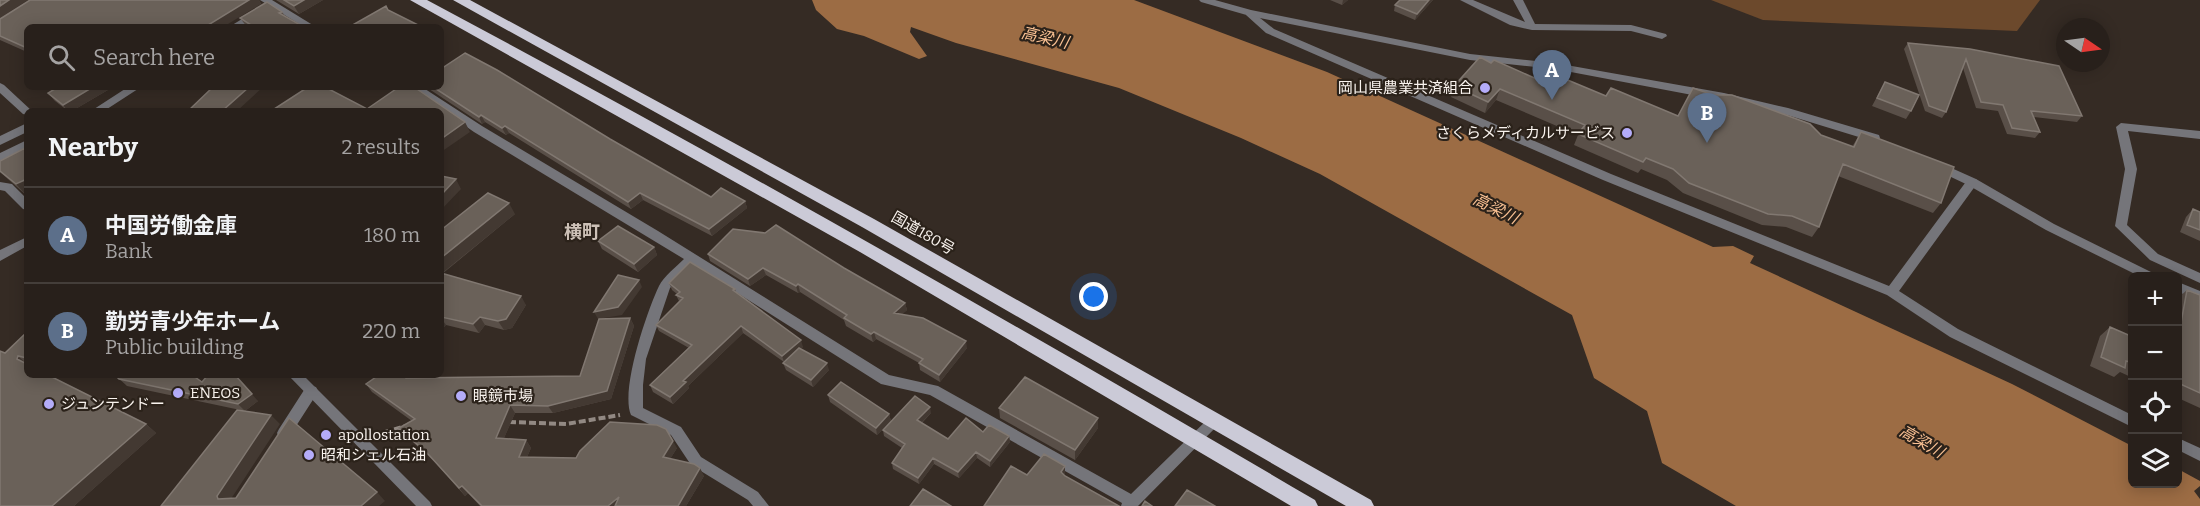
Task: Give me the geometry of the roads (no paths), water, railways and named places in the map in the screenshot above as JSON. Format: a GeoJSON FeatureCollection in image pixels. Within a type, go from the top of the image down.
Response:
{"type":"FeatureCollection","features":[{"type":"Feature","properties":{"kind":"highway"},"geometry":{"type":"LineString","coordinates":[[417,0],[840,232],[1308,506]]}},
{"type":"Feature","properties":{"kind":"highway","name":"国道180号"},"geometry":{"type":"LineString","coordinates":[[460,0],[878,228],[1364,506]]}},
{"type":"Feature","properties":{"kind":"street"},"geometry":{"type":"LineString","coordinates":[[1204,0],[1250,13],[1470,57],[1555,66],[1644,81],[1788,112],[1888,142]]}},
{"type":"Feature","properties":{"kind":"street"},"geometry":{"type":"LineString","coordinates":[[1465,0],[1514,24],[1532,27],[1631,28],[1662,36]]}},
{"type":"Feature","properties":{"kind":"street"},"geometry":{"type":"LineString","coordinates":[[1518,0],[1532,27]]}},
{"type":"Feature","properties":{"kind":"street"},"geometry":{"type":"LineString","coordinates":[[238,24],[268,2],[306,24]]}},
{"type":"Feature","properties":{"kind":"street"},"geometry":{"type":"LineString","coordinates":[[1250,13],[1270,31],[1607,177],[1891,292],[1954,333],[2128,419]]}},
{"type":"Feature","properties":{"kind":"street"},"geometry":{"type":"LineString","coordinates":[[0,87],[24,108]]}},
{"type":"Feature","properties":{"kind":"street"},"geometry":{"type":"LineString","coordinates":[[101,108],[131,90]]}},
{"type":"Feature","properties":{"kind":"street"},"geometry":{"type":"LineString","coordinates":[[419,90],[478,129],[692,258],[886,380],[933,390],[1129,504],[1216,420]]}},
{"type":"Feature","properties":{"kind":"street"},"geometry":{"type":"LineString","coordinates":[[2200,135],[2121,127],[2131,169],[2121,226],[2154,257],[2200,278]]}},
{"type":"Feature","properties":{"kind":"street"},"geometry":{"type":"LineString","coordinates":[[0,141],[24,129]]}},
{"type":"Feature","properties":{"kind":"street"},"geometry":{"type":"LineString","coordinates":[[0,158],[24,146]]}},
{"type":"Feature","properties":{"kind":"street"},"geometry":{"type":"LineString","coordinates":[[1930,162],[1972,182],[2050,227],[2141,272]]}},
{"type":"Feature","properties":{"kind":"street"},"geometry":{"type":"LineString","coordinates":[[1891,292],[1972,182]]}},
{"type":"Feature","properties":{"kind":"street"},"geometry":{"type":"LineString","coordinates":[[0,186],[8,187],[21,206]]}},
{"type":"Feature","properties":{"kind":"street"},"geometry":{"type":"LineString","coordinates":[[0,256],[24,243]]}},
{"type":"Feature","properties":{"kind":"street"},"geometry":{"type":"LineString","coordinates":[[692,258],[665,286],[640,359],[636,385],[636,411],[676,431],[696,461],[753,496],[762,506]]}},
{"type":"Feature","properties":{"kind":"street"},"geometry":{"type":"LineString","coordinates":[[2182,289],[2200,296]]}},
{"type":"Feature","properties":{"kind":"street"},"geometry":{"type":"LineString","coordinates":[[298,378],[425,506]]}},
{"type":"Feature","properties":{"kind":"street"},"geometry":{"type":"LineString","coordinates":[[273,448],[311,391]]}},
{"type":"Feature","properties":{"kind":"street"},"geometry":{"type":"LineString","coordinates":[[2182,446],[2200,455]]}},
{"type":"Feature","properties":{"kind":"water","name":"高梁川"},"geometry":{"type":"Polygon","coordinates":[[[812,0],[1134,0],[1327,72],[1713,247],[1733,246],[1754,256],[1750,263],[2012,384],[2128,444],[2128,488],[2182,488],[2182,471],[2200,481],[2200,486],[2194,491],[2200,499],[2200,506],[1736,506],[1662,463],[1647,411],[1594,378],[1572,315],[1320,174],[1241,138],[1119,88],[956,43],[911,27],[910,32],[927,56],[919,59],[864,36],[837,29],[816,10],[812,0]]]}},
{"type":"Feature","properties":{"kind":"place","name":"岡山県農業共済組合"},"geometry":{"type":"Point","coordinates":[1485,88]}},
{"type":"Feature","properties":{"kind":"place","name":"中国労働金庫"},"geometry":{"type":"Point","coordinates":[1552,100]}},
{"type":"Feature","properties":{"kind":"place","name":"さくらメディカルサービス"},"geometry":{"type":"Point","coordinates":[1627,133]}},
{"type":"Feature","properties":{"kind":"place","name":"勤労青少年ホーム"},"geometry":{"type":"Point","coordinates":[1707,143]}},
{"type":"Feature","properties":{"kind":"place","name":"ENEOS"},"geometry":{"type":"Point","coordinates":[178,393]}},
{"type":"Feature","properties":{"kind":"place","name":"眼鏡市場"},"geometry":{"type":"Point","coordinates":[461,396]}},
{"type":"Feature","properties":{"kind":"place","name":"ジュンテンドー"},"geometry":{"type":"Point","coordinates":[49,404]}},
{"type":"Feature","properties":{"kind":"place","name":"apollostation"},"geometry":{"type":"Point","coordinates":[326,435]}},
{"type":"Feature","properties":{"kind":"place","name":"昭和シェル石油"},"geometry":{"type":"Point","coordinates":[309,455]}},
{"type":"Feature","properties":{"kind":"district","name":"横町"},"geometry":{"type":"Point","coordinates":[582,232]}}]}
